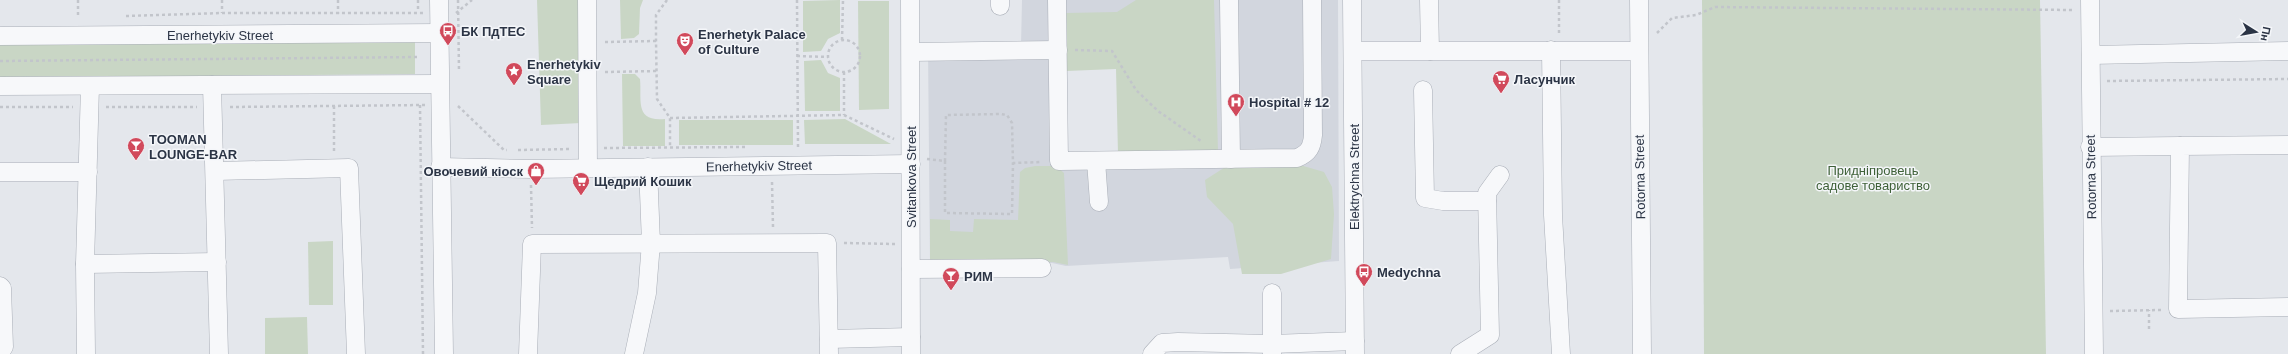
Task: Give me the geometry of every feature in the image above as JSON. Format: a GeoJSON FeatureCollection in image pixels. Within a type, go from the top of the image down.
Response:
{"type":"FeatureCollection","features":[{"type":"Feature","properties":{"kind":"street"},"geometry":{"type":"LineString","coordinates":[[587,0],[590,148],[588,168]]}},
{"type":"Feature","properties":{"kind":"street","name":"Svitankova Street"},"geometry":{"type":"LineString","coordinates":[[910,0],[911,345]]}},
{"type":"Feature","properties":{"kind":"street"},"geometry":{"type":"LineString","coordinates":[[1057,0],[1059,161],[1297,158],[1309,151],[1313,135],[1312,0]]}},
{"type":"Feature","properties":{"kind":"street"},"geometry":{"type":"LineString","coordinates":[[1228,159],[1229,0]]}},
{"type":"Feature","properties":{"kind":"street","name":"Elektrychna Street"},"geometry":{"type":"LineString","coordinates":[[1352,0],[1355,347]]}},
{"type":"Feature","properties":{"kind":"street"},"geometry":{"type":"LineString","coordinates":[[1429,0],[1430,51]]}},
{"type":"Feature","properties":{"kind":"street","name":"Rotorna Street"},"geometry":{"type":"LineString","coordinates":[[1639,0],[1642,354]]}},
{"type":"Feature","properties":{"kind":"street","name":"Rotorna Street"},"geometry":{"type":"LineString","coordinates":[[2090,5],[2090,147],[2094,354]]}},
{"type":"Feature","properties":{"kind":"street"},"geometry":{"type":"LineString","coordinates":[[439,7],[440,166],[444,354]]}},
{"type":"Feature","properties":{"kind":"street","name":"Enerhetykiv Street"},"geometry":{"type":"LineString","coordinates":[[0,36],[439,33]]}},
{"type":"Feature","properties":{"kind":"street"},"geometry":{"type":"LineString","coordinates":[[911,52],[1058,50]]}},
{"type":"Feature","properties":{"kind":"street"},"geometry":{"type":"LineString","coordinates":[[1353,51],[1639,51]]}},
{"type":"Feature","properties":{"kind":"street"},"geometry":{"type":"LineString","coordinates":[[1555,51],[1553,214],[1561,354]]}},
{"type":"Feature","properties":{"kind":"street"},"geometry":{"type":"LineString","coordinates":[[2091,55],[2288,51]]}},
{"type":"Feature","properties":{"kind":"street"},"geometry":{"type":"LineString","coordinates":[[0,86],[439,84]]}},
{"type":"Feature","properties":{"kind":"street"},"geometry":{"type":"LineString","coordinates":[[86,354],[85,264],[90,86]]}},
{"type":"Feature","properties":{"kind":"street"},"geometry":{"type":"LineString","coordinates":[[212,86],[216,171],[219,354]]}},
{"type":"Feature","properties":{"kind":"street"},"geometry":{"type":"LineString","coordinates":[[1423,90],[1425,198],[1443,201],[1487,201]]}},
{"type":"Feature","properties":{"kind":"street"},"geometry":{"type":"LineString","coordinates":[[2090,147],[2288,144]]}},
{"type":"Feature","properties":{"kind":"street"},"geometry":{"type":"LineString","coordinates":[[2180,146],[2178,309],[2288,307]]}},
{"type":"Feature","properties":{"kind":"street","name":"Enerhetykiv Street"},"geometry":{"type":"LineString","coordinates":[[440,166],[588,168],[772,166],[911,155]]}},
{"type":"Feature","properties":{"kind":"street"},"geometry":{"type":"LineString","coordinates":[[1096,161],[1099,202]]}},
{"type":"Feature","properties":{"kind":"street"},"geometry":{"type":"LineString","coordinates":[[634,354],[647,293],[651,243],[648,167]]}},
{"type":"Feature","properties":{"kind":"street"},"geometry":{"type":"LineString","coordinates":[[216,171],[349,168],[356,354]]}},
{"type":"Feature","properties":{"kind":"street"},"geometry":{"type":"LineString","coordinates":[[0,172],[88,172]]}},
{"type":"Feature","properties":{"kind":"street"},"geometry":{"type":"LineString","coordinates":[[1460,354],[1490,335],[1487,193],[1500,175]]}},
{"type":"Feature","properties":{"kind":"street"},"geometry":{"type":"LineString","coordinates":[[528,354],[532,244],[827,243],[829,346],[911,345]]}},
{"type":"Feature","properties":{"kind":"street"},"geometry":{"type":"LineString","coordinates":[[85,264],[217,262]]}},
{"type":"Feature","properties":{"kind":"street"},"geometry":{"type":"LineString","coordinates":[[911,269],[1042,268]]}},
{"type":"Feature","properties":{"kind":"street"},"geometry":{"type":"LineString","coordinates":[[0,286],[2,288],[4,347]]}},
{"type":"Feature","properties":{"kind":"street"},"geometry":{"type":"LineString","coordinates":[[1272,292],[1272,349]]}},
{"type":"Feature","properties":{"kind":"street"},"geometry":{"type":"LineString","coordinates":[[1152,354],[1162,343],[1178,342],[1272,349],[1355,347]]}},
{"type":"Feature","properties":{"kind":"path"},"geometry":{"type":"LineString","coordinates":[[78,0],[78,18]]}},
{"type":"Feature","properties":{"kind":"path"},"geometry":{"type":"LineString","coordinates":[[222,0],[222,13]]}},
{"type":"Feature","properties":{"kind":"path"},"geometry":{"type":"LineString","coordinates":[[338,0],[338,14]]}},
{"type":"Feature","properties":{"kind":"path"},"geometry":{"type":"LineString","coordinates":[[418,0],[418,12]]}},
{"type":"Feature","properties":{"kind":"path"},"geometry":{"type":"LineString","coordinates":[[118,16],[222,13],[338,14],[418,12],[439,7],[458,13],[472,0]]}},
{"type":"Feature","properties":{"kind":"path"},"geometry":{"type":"LineString","coordinates":[[667,0],[656,15],[657,99],[670,118],[670,148]]}},
{"type":"Feature","properties":{"kind":"path"},"geometry":{"type":"LineString","coordinates":[[797,0],[798,147]]}},
{"type":"Feature","properties":{"kind":"path"},"geometry":{"type":"LineString","coordinates":[[842,40],[843,0]]}},
{"type":"Feature","properties":{"kind":"path"},"geometry":{"type":"LineString","coordinates":[[1555,51],[1559,0]]}},
{"type":"Feature","properties":{"kind":"path"},"geometry":{"type":"LineString","coordinates":[[1672,18],[1696,15],[1715,7],[2090,5]]}},
{"type":"Feature","properties":{"kind":"path"},"geometry":{"type":"LineString","coordinates":[[71,17],[86,17]]}},
{"type":"Feature","properties":{"kind":"path"},"geometry":{"type":"LineString","coordinates":[[842,40],[853,42],[860,55],[860,60],[854,68],[844,72],[834,69],[828,57],[833,44],[842,40]]}},
{"type":"Feature","properties":{"kind":"path"},"geometry":{"type":"LineString","coordinates":[[588,42],[656,41]]}},
{"type":"Feature","properties":{"kind":"path"},"geometry":{"type":"LineString","coordinates":[[1058,50],[1112,51],[1136,90],[1158,111],[1228,159]]}},
{"type":"Feature","properties":{"kind":"path"},"geometry":{"type":"LineString","coordinates":[[797,56],[828,57]]}},
{"type":"Feature","properties":{"kind":"path"},"geometry":{"type":"LineString","coordinates":[[0,62],[419,57]]}},
{"type":"Feature","properties":{"kind":"path"},"geometry":{"type":"LineString","coordinates":[[588,72],[657,72]]}},
{"type":"Feature","properties":{"kind":"path"},"geometry":{"type":"LineString","coordinates":[[844,72],[844,115]]}},
{"type":"Feature","properties":{"kind":"path"},"geometry":{"type":"LineString","coordinates":[[2091,81],[2288,79]]}},
{"type":"Feature","properties":{"kind":"path"},"geometry":{"type":"LineString","coordinates":[[420,105],[423,354]]}},
{"type":"Feature","properties":{"kind":"path"},"geometry":{"type":"LineString","coordinates":[[334,106],[334,168]]}},
{"type":"Feature","properties":{"kind":"path"},"geometry":{"type":"LineString","coordinates":[[459,106],[504,150],[753,147]]}},
{"type":"Feature","properties":{"kind":"path"},"geometry":{"type":"LineString","coordinates":[[670,118],[844,115],[911,155],[928,160],[945,161]]}},
{"type":"Feature","properties":{"kind":"path"},"geometry":{"type":"LineString","coordinates":[[946,115],[1007,115],[1012,123],[1012,214],[945,214],[945,161],[946,115]]}},
{"type":"Feature","properties":{"kind":"path"},"geometry":{"type":"LineString","coordinates":[[791,147],[806,147]]}},
{"type":"Feature","properties":{"kind":"path"},"geometry":{"type":"LineString","coordinates":[[1012,163],[1059,161]]}},
{"type":"Feature","properties":{"kind":"path"},"geometry":{"type":"LineString","coordinates":[[772,166],[773,243]]}},
{"type":"Feature","properties":{"kind":"path"},"geometry":{"type":"LineString","coordinates":[[531,168],[532,244]]}},
{"type":"Feature","properties":{"kind":"path"},"geometry":{"type":"LineString","coordinates":[[827,243],[911,244]]}},
{"type":"Feature","properties":{"kind":"path"},"geometry":{"type":"LineString","coordinates":[[2093,311],[2178,309]]}},
{"type":"Feature","properties":{"kind":"path"},"geometry":{"type":"LineString","coordinates":[[2149,310],[2149,329]]}},
{"type":"Feature","properties":{"kind":"shaded area","name":"Hospital # 12"},"geometry":{"type":"Polygon","coordinates":[[[1022,0],[1338,0],[1339,261],[1230,269],[1228,257],[1066,266],[1052,263],[930,264],[928,47],[1021,46],[1022,0]],[[1111,55],[1060,56],[1065,149],[1073,154],[1135,155],[1134,93],[1111,55]]]}},
{"type":"Feature","properties":{"kind":"green space"},"geometry":{"type":"Polygon","coordinates":[[[537,0],[578,0],[581,123],[541,125],[537,0]]]}},
{"type":"Feature","properties":{"kind":"green space"},"geometry":{"type":"Polygon","coordinates":[[[620,0],[643,0],[640,8],[639,34],[634,38],[621,39],[620,0]]]}},
{"type":"Feature","properties":{"kind":"green space"},"geometry":{"type":"Polygon","coordinates":[[[840,0],[840,33],[828,39],[821,51],[803,52],[803,1],[840,0]]]}},
{"type":"Feature","properties":{"kind":"green space"},"geometry":{"type":"Polygon","coordinates":[[[1136,0],[1214,0],[1218,152],[1118,154],[1116,69],[1066,71],[1066,13],[1117,12],[1136,0]]]}},
{"type":"Feature","properties":{"kind":"green space","name":"Придніпровець садове товариство"},"geometry":{"type":"Polygon","coordinates":[[[1702,0],[2040,0],[2046,354],[1704,354],[1702,0]]]}},
{"type":"Feature","properties":{"kind":"green space"},"geometry":{"type":"Polygon","coordinates":[[[858,1],[889,1],[889,109],[859,110],[858,1]]]}},
{"type":"Feature","properties":{"kind":"green space"},"geometry":{"type":"Polygon","coordinates":[[[415,40],[415,74],[0,78],[0,45],[415,40]]]}},
{"type":"Feature","properties":{"kind":"green space"},"geometry":{"type":"Polygon","coordinates":[[[821,60],[828,73],[840,78],[840,111],[805,111],[804,61],[821,60]]]}},
{"type":"Feature","properties":{"kind":"green space"},"geometry":{"type":"Polygon","coordinates":[[[622,74],[635,74],[640,79],[641,102],[644,113],[648,117],[655,119],[665,119],[665,146],[623,146],[622,74]]]}},
{"type":"Feature","properties":{"kind":"green space"},"geometry":{"type":"Polygon","coordinates":[[[845,119],[891,144],[805,144],[804,120],[845,119]]]}},
{"type":"Feature","properties":{"kind":"green space"},"geometry":{"type":"Polygon","coordinates":[[[679,120],[793,120],[793,145],[679,145],[679,120]]]}},
{"type":"Feature","properties":{"kind":"green space"},"geometry":{"type":"Polygon","coordinates":[[[1230,164],[1300,165],[1324,172],[1332,187],[1334,214],[1331,259],[1281,274],[1242,274],[1233,224],[1207,197],[1205,180],[1230,164]]]}},
{"type":"Feature","properties":{"kind":"green space"},"geometry":{"type":"Polygon","coordinates":[[[1035,166],[1056,166],[1064,173],[1068,265],[1053,262],[930,264],[930,219],[950,220],[950,231],[973,232],[974,219],[1018,220],[1020,172],[1025,168],[1035,166]]]}},
{"type":"Feature","properties":{"kind":"green space"},"geometry":{"type":"Polygon","coordinates":[[[333,241],[333,305],[309,305],[308,242],[333,241]]]}},
{"type":"Feature","properties":{"kind":"green space"},"geometry":{"type":"Polygon","coordinates":[[[307,317],[308,354],[265,354],[265,318],[307,317]]]}},
{"type":"Feature","properties":{"kind":"place","name":"БК ПдТЕC"},"geometry":{"type":"Point","coordinates":[448,46]}},
{"type":"Feature","properties":{"kind":"place","name":"Enerhetyk Palace of Culture"},"geometry":{"type":"Point","coordinates":[685,56]}},
{"type":"Feature","properties":{"kind":"place","name":"Enerhetykiv Square"},"geometry":{"type":"Point","coordinates":[514,86]}},
{"type":"Feature","properties":{"kind":"place","name":"Ласунчик"},"geometry":{"type":"Point","coordinates":[1501,94]}},
{"type":"Feature","properties":{"kind":"place","name":"Hospital # 12"},"geometry":{"type":"Point","coordinates":[1236,117]}},
{"type":"Feature","properties":{"kind":"place","name":"TOOMAN LOUNGE-BAR"},"geometry":{"type":"Point","coordinates":[136,161]}},
{"type":"Feature","properties":{"kind":"place","name":"Овочевий кіоск"},"geometry":{"type":"Point","coordinates":[536,186]}},
{"type":"Feature","properties":{"kind":"place","name":"Щедрий Кошик"},"geometry":{"type":"Point","coordinates":[581,196]}},
{"type":"Feature","properties":{"kind":"place","name":"Medychna"},"geometry":{"type":"Point","coordinates":[1364,287]}},
{"type":"Feature","properties":{"kind":"place","name":"РИМ"},"geometry":{"type":"Point","coordinates":[951,291]}}]}
